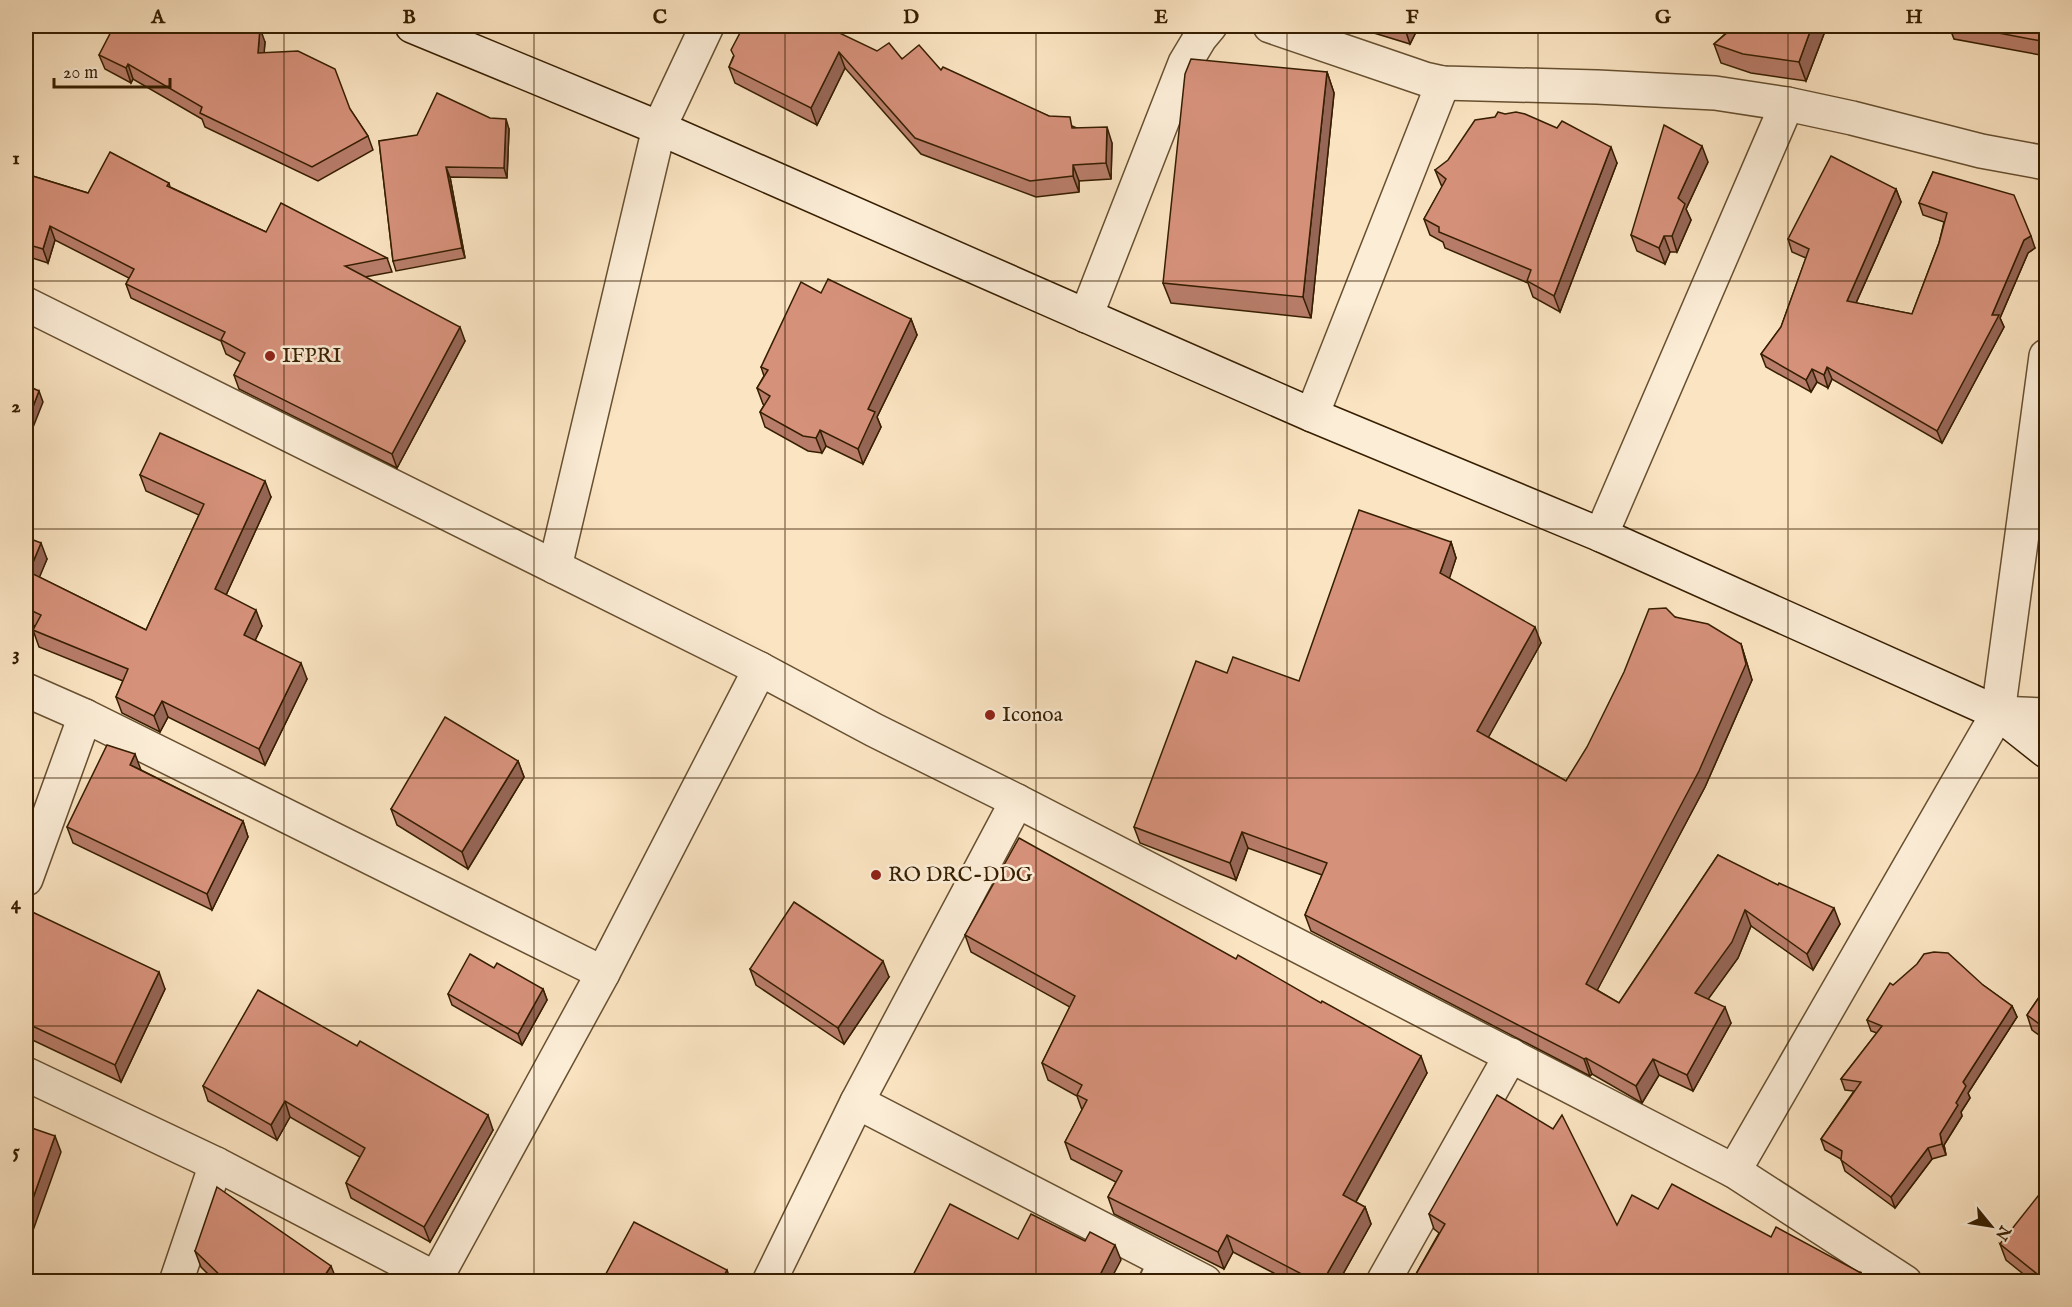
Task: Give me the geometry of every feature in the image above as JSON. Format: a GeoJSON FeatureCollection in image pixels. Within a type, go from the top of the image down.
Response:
{"type":"FeatureCollection","features":[{"type":"Feature","properties":{"kind":"street"},"geometry":{"type":"LineString","coordinates":[[412,26],[659,128],[1312,415],[1600,535],[1998,713],[2046,751]]}},
{"type":"Feature","properties":{"kind":"street"},"geometry":{"type":"LineString","coordinates":[[555,567],[659,128],[707,26]]}},
{"type":"Feature","properties":{"kind":"street"},"geometry":{"type":"LineString","coordinates":[[1086,316],[1185,63],[1210,26]]}},
{"type":"Feature","properties":{"kind":"street"},"geometry":{"type":"LineString","coordinates":[[1270,26],[1425,80],[1443,83],[1715,93],[1787,104],[1981,151],[2046,163]]}},
{"type":"Feature","properties":{"kind":"street"},"geometry":{"type":"LineString","coordinates":[[1312,415],[1443,83]]}},
{"type":"Feature","properties":{"kind":"street"},"geometry":{"type":"LineString","coordinates":[[1600,535],[1787,104]]}},
{"type":"Feature","properties":{"kind":"street"},"geometry":{"type":"LineString","coordinates":[[26,304],[760,669],[874,730],[1017,801],[1734,1171],[1895,1278]]}},
{"type":"Feature","properties":{"kind":"street"},"geometry":{"type":"LineString","coordinates":[[1734,1171],[1998,713],[2046,356]]}},
{"type":"Feature","properties":{"kind":"street"},"geometry":{"type":"LineString","coordinates":[[26,1074],[216,1164],[437,1280],[603,973],[760,669]]}},
{"type":"Feature","properties":{"kind":"street"},"geometry":{"type":"LineString","coordinates":[[26,690],[85,716],[603,973]]}},
{"type":"Feature","properties":{"kind":"street"},"geometry":{"type":"LineString","coordinates":[[1998,713],[2046,715]]}},
{"type":"Feature","properties":{"kind":"street"},"geometry":{"type":"LineString","coordinates":[[26,879],[85,716]]}},
{"type":"Feature","properties":{"kind":"street"},"geometry":{"type":"LineString","coordinates":[[769,1281],[857,1102],[1017,801]]}},
{"type":"Feature","properties":{"kind":"street"},"geometry":{"type":"LineString","coordinates":[[1383,1281],[1511,1056]]}},
{"type":"Feature","properties":{"kind":"street"},"geometry":{"type":"LineString","coordinates":[[857,1102],[1155,1270],[1205,1281]]}},
{"type":"Feature","properties":{"kind":"street"},"geometry":{"type":"LineString","coordinates":[[176,1281],[216,1164]]}},
{"type":"Feature","properties":{"kind":"building"},"geometry":{"type":"Polygon","coordinates":[[[114,26],[180,26],[194,33],[198,26],[255,26],[260,28],[258,53],[298,51],[335,69],[350,109],[368,136],[312,167],[200,113],[202,107],[128,64],[126,68],[99,55],[114,26]]]}},
{"type":"Feature","properties":{"kind":"building"},"geometry":{"type":"Polygon","coordinates":[[[741,26],[825,26],[877,51],[889,43],[902,59],[919,45],[941,70],[943,67],[1049,116],[1070,117],[1072,128],[1107,127],[1106,163],[1073,165],[1073,176],[1030,181],[915,138],[839,52],[811,108],[729,67],[734,56],[731,50],[742,29],[741,26]]]}},
{"type":"Feature","properties":{"kind":"building"},"geometry":{"type":"Polygon","coordinates":[[[1735,26],[1812,26],[1799,62],[1743,54],[1714,44],[1735,26]]]}},
{"type":"Feature","properties":{"kind":"building"},"geometry":{"type":"Polygon","coordinates":[[[1962,26],[2046,26],[2046,42],[1962,26]]]}},
{"type":"Feature","properties":{"kind":"building"},"geometry":{"type":"Polygon","coordinates":[[[1191,59],[1327,72],[1303,297],[1163,283],[1185,74],[1191,59]]]}},
{"type":"Feature","properties":{"kind":"building"},"geometry":{"type":"Polygon","coordinates":[[[437,93],[490,118],[506,119],[504,168],[446,167],[462,248],[393,261],[379,141],[417,135],[437,93]]]}},
{"type":"Feature","properties":{"kind":"building"},"geometry":{"type":"Polygon","coordinates":[[[1498,112],[1525,114],[1557,128],[1562,121],[1611,147],[1554,296],[1527,281],[1531,270],[1439,232],[1439,227],[1424,219],[1446,179],[1435,170],[1448,160],[1475,120],[1495,117],[1498,112]]]}},
{"type":"Feature","properties":{"kind":"building"},"geometry":{"type":"Polygon","coordinates":[[[1664,125],[1702,146],[1678,198],[1685,204],[1672,236],[1664,236],[1659,248],[1631,235],[1664,125]]]}},
{"type":"Feature","properties":{"kind":"building"},"geometry":{"type":"Polygon","coordinates":[[[110,152],[169,183],[167,186],[266,232],[281,203],[387,258],[345,266],[460,327],[392,454],[234,375],[245,353],[221,340],[225,332],[126,284],[134,269],[50,226],[43,249],[26,244],[26,174],[88,193],[110,152]]]}},
{"type":"Feature","properties":{"kind":"building"},"geometry":{"type":"Polygon","coordinates":[[[1831,156],[1896,189],[1847,301],[1912,314],[1939,243],[1947,213],[1919,203],[1933,172],[2014,195],[2031,236],[2024,240],[1992,315],[1999,315],[1937,431],[1827,367],[1824,375],[1812,369],[1806,380],[1761,354],[1781,327],[1809,249],[1788,239],[1831,156]]]}},
{"type":"Feature","properties":{"kind":"building"},"geometry":{"type":"Polygon","coordinates":[[[828,279],[911,319],[868,409],[875,412],[858,449],[820,430],[816,438],[803,436],[760,412],[770,396],[757,388],[768,370],[761,367],[801,282],[821,293],[828,279]]]}},
{"type":"Feature","properties":{"kind":"building"},"geometry":{"type":"Polygon","coordinates":[[[26,385],[39,391],[26,425],[26,385]]]}},
{"type":"Feature","properties":{"kind":"building"},"geometry":{"type":"Polygon","coordinates":[[[160,433],[265,481],[215,589],[256,610],[244,635],[301,663],[259,749],[162,701],[154,716],[116,697],[128,669],[33,630],[41,615],[26,608],[26,537],[41,543],[29,572],[146,630],[204,504],[140,475],[160,433]]]}},
{"type":"Feature","properties":{"kind":"building"},"geometry":{"type":"Polygon","coordinates":[[[1359,510],[1451,542],[1440,573],[1535,627],[1477,731],[1566,781],[1587,747],[1624,672],[1649,609],[1666,608],[1675,617],[1708,624],[1741,644],[1746,664],[1699,771],[1586,984],[1619,1003],[1718,855],[1778,885],[1779,883],[1834,908],[1807,954],[1745,910],[1732,942],[1695,993],[1725,1007],[1687,1075],[1653,1059],[1636,1086],[1586,1058],[1305,915],[1327,863],[1242,832],[1230,863],[1134,827],[1196,661],[1227,673],[1233,657],[1299,681],[1359,510]]]}},
{"type":"Feature","properties":{"kind":"building"},"geometry":{"type":"Polygon","coordinates":[[[445,717],[518,761],[462,852],[391,809],[445,717]]]}},
{"type":"Feature","properties":{"kind":"building"},"geometry":{"type":"Polygon","coordinates":[[[107,745],[135,754],[130,765],[243,821],[207,894],[67,827],[107,745]]]}},
{"type":"Feature","properties":{"kind":"building"},"geometry":{"type":"Polygon","coordinates":[[[1019,838],[1236,959],[1238,955],[1321,1003],[1322,1001],[1421,1056],[1343,1195],[1365,1207],[1323,1281],[1315,1281],[1227,1235],[1218,1252],[1108,1197],[1122,1171],[1065,1142],[1087,1100],[1077,1095],[1082,1085],[1042,1063],[1075,996],[965,935],[1019,838]]]}},
{"type":"Feature","properties":{"kind":"building"},"geometry":{"type":"Polygon","coordinates":[[[794,902],[883,961],[838,1028],[750,969],[794,902]]]}},
{"type":"Feature","properties":{"kind":"building"},"geometry":{"type":"Polygon","coordinates":[[[26,909],[159,972],[115,1065],[26,1023],[26,909]]]}},
{"type":"Feature","properties":{"kind":"building"},"geometry":{"type":"Polygon","coordinates":[[[1948,953],[1983,985],[2012,1006],[1963,1082],[1966,1086],[1956,1103],[1958,1105],[1940,1134],[1942,1144],[1928,1148],[1891,1197],[1841,1160],[1842,1151],[1821,1139],[1861,1082],[1841,1079],[1882,1026],[1867,1020],[1890,983],[1893,985],[1917,964],[1924,954],[1948,953]]]}},
{"type":"Feature","properties":{"kind":"building"},"geometry":{"type":"Polygon","coordinates":[[[470,954],[494,968],[497,963],[543,989],[518,1034],[448,994],[470,954]]]}},
{"type":"Feature","properties":{"kind":"building"},"geometry":{"type":"Polygon","coordinates":[[[2046,987],[2046,1029],[2027,1015],[2046,987]]]}},
{"type":"Feature","properties":{"kind":"building"},"geometry":{"type":"Polygon","coordinates":[[[258,990],[357,1046],[360,1041],[488,1115],[424,1227],[346,1183],[365,1148],[285,1101],[271,1125],[203,1086],[258,990]]]}},
{"type":"Feature","properties":{"kind":"building"},"geometry":{"type":"Polygon","coordinates":[[[1497,1095],[1553,1129],[1562,1115],[1617,1225],[1632,1195],[1658,1209],[1672,1184],[1771,1237],[1776,1227],[1861,1273],[1859,1281],[1412,1281],[1445,1224],[1429,1214],[1497,1095]]]}},
{"type":"Feature","properties":{"kind":"building"},"geometry":{"type":"Polygon","coordinates":[[[26,1126],[55,1136],[26,1218],[26,1126]]]}},
{"type":"Feature","properties":{"kind":"building"},"geometry":{"type":"Polygon","coordinates":[[[2046,1186],[2046,1281],[2000,1244],[2046,1186]]]}},
{"type":"Feature","properties":{"kind":"building"},"geometry":{"type":"Polygon","coordinates":[[[217,1187],[331,1266],[321,1281],[226,1281],[195,1251],[217,1187]]]}},
{"type":"Feature","properties":{"kind":"building"},"geometry":{"type":"Polygon","coordinates":[[[950,1204],[1018,1239],[1031,1214],[1085,1241],[1090,1232],[1115,1245],[1097,1281],[910,1281],[950,1204]]]}},
{"type":"Feature","properties":{"kind":"building"},"geometry":{"type":"Polygon","coordinates":[[[634,1222],[727,1270],[721,1281],[602,1281],[634,1222]]]}},
{"type":"Feature","properties":{"kind":"place","name":"IFPRI"},"geometry":{"type":"Point","coordinates":[270,356]}},
{"type":"Feature","properties":{"kind":"place","name":"Iconoa"},"geometry":{"type":"Point","coordinates":[990,715]}},
{"type":"Feature","properties":{"kind":"place","name":"RO DRC-DDG"},"geometry":{"type":"Point","coordinates":[876,875]}}]}
